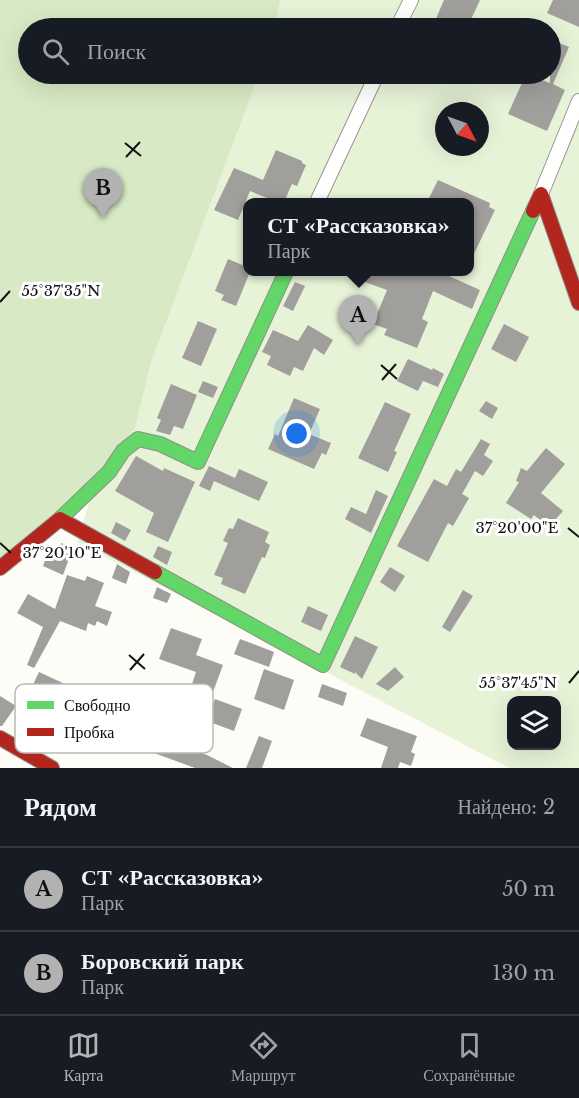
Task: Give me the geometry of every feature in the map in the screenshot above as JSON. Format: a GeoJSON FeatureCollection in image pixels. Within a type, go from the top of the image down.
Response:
{"type":"FeatureCollection","features":[{"type":"Feature","properties":{"kind":"street"},"geometry":{"type":"LineString","coordinates":[[403,18],[411,0]]}},
{"type":"Feature","properties":{"kind":"street"},"geometry":{"type":"LineString","coordinates":[[320,198],[372,84]]}},
{"type":"Feature","properties":{"kind":"street"},"geometry":{"type":"LineString","coordinates":[[60,519],[324,665],[541,194],[579,101]]}},
{"type":"Feature","properties":{"kind":"street"},"geometry":{"type":"LineString","coordinates":[[541,194],[579,303]]}},
{"type":"Feature","properties":{"kind":"street"},"geometry":{"type":"LineString","coordinates":[[0,568],[60,519],[109,472],[123,451],[138,439],[160,444],[198,462],[284,276]]}},
{"type":"Feature","properties":{"kind":"street"},"geometry":{"type":"LineString","coordinates":[[0,738],[15,747]]}},
{"type":"Feature","properties":{"kind":"street"},"geometry":{"type":"LineString","coordinates":[[26,753],[52,768]]}},
{"type":"Feature","properties":{"kind":"green space"},"geometry":{"type":"Polygon","coordinates":[[[0,0],[579,0],[579,768],[509,768],[77,542],[97,476],[0,0]]]}},
{"type":"Feature","properties":{"kind":"green space"},"geometry":{"type":"Polygon","coordinates":[[[0,0],[280,0],[277,18],[18,18],[18,84],[255,84],[151,362],[135,428],[78,498],[0,559],[0,0]]]}},
{"type":"Feature","properties":{"kind":"building"},"geometry":{"type":"Polygon","coordinates":[[[444,0],[480,0],[472,18],[436,18],[444,0]]]}},
{"type":"Feature","properties":{"kind":"building"},"geometry":{"type":"Polygon","coordinates":[[[553,0],[579,0],[579,27],[561,18],[547,13],[553,0]]]}},
{"type":"Feature","properties":{"kind":"building"},"geometry":{"type":"Polygon","coordinates":[[[561,44],[569,47],[561,66],[561,44]]]}},
{"type":"Feature","properties":{"kind":"building"},"geometry":{"type":"Polygon","coordinates":[[[522,84],[553,84],[565,90],[547,131],[508,114],[522,84]]]}},
{"type":"Feature","properties":{"kind":"building"},"geometry":{"type":"Polygon","coordinates":[[[276,150],[306,165],[297,186],[292,184],[286,198],[267,198],[250,191],[247,198],[243,198],[243,208],[238,220],[214,210],[234,168],[263,180],[276,150]]]}},
{"type":"Feature","properties":{"kind":"building"},"geometry":{"type":"Polygon","coordinates":[[[438,180],[490,203],[489,207],[495,210],[474,254],[474,198],[429,198],[438,180]]]}},
{"type":"Feature","properties":{"kind":"building"},"geometry":{"type":"Polygon","coordinates":[[[228,259],[243,265],[243,276],[248,276],[236,306],[221,300],[224,295],[215,291],[228,259]]]}},
{"type":"Feature","properties":{"kind":"building"},"geometry":{"type":"Polygon","coordinates":[[[364,276],[449,276],[480,290],[472,309],[433,291],[422,319],[428,322],[417,348],[384,335],[387,329],[373,324],[387,290],[362,281],[364,276]]]}},
{"type":"Feature","properties":{"kind":"building"},"geometry":{"type":"Polygon","coordinates":[[[295,282],[305,286],[293,311],[283,306],[295,282]]]}},
{"type":"Feature","properties":{"kind":"building"},"geometry":{"type":"Polygon","coordinates":[[[198,321],[217,329],[201,366],[182,358],[198,321]]]}},
{"type":"Feature","properties":{"kind":"building"},"geometry":{"type":"Polygon","coordinates":[[[504,324],[529,337],[516,362],[491,349],[504,324]]]}},
{"type":"Feature","properties":{"kind":"building"},"geometry":{"type":"Polygon","coordinates":[[[308,325],[333,340],[324,355],[314,348],[303,371],[294,367],[290,376],[267,365],[271,356],[262,352],[273,330],[298,341],[308,325]]]}},
{"type":"Feature","properties":{"kind":"building"},"geometry":{"type":"Polygon","coordinates":[[[408,359],[444,374],[438,387],[423,381],[418,391],[397,381],[408,359]]]}},
{"type":"Feature","properties":{"kind":"building"},"geometry":{"type":"Polygon","coordinates":[[[203,381],[218,387],[213,398],[198,392],[203,381]]]}},
{"type":"Feature","properties":{"kind":"building"},"geometry":{"type":"Polygon","coordinates":[[[171,384],[197,395],[183,429],[174,426],[170,435],[156,431],[161,420],[157,418],[171,384]]]}},
{"type":"Feature","properties":{"kind":"building"},"geometry":{"type":"Polygon","coordinates":[[[294,398],[320,409],[309,434],[331,443],[326,455],[322,453],[314,469],[268,449],[275,434],[278,436],[294,398]]]}},
{"type":"Feature","properties":{"kind":"building"},"geometry":{"type":"Polygon","coordinates":[[[486,401],[498,408],[492,419],[479,411],[486,401]]]}},
{"type":"Feature","properties":{"kind":"building"},"geometry":{"type":"Polygon","coordinates":[[[385,402],[411,414],[394,451],[397,452],[388,472],[358,458],[385,402]]]}},
{"type":"Feature","properties":{"kind":"building"},"geometry":{"type":"Polygon","coordinates":[[[481,439],[490,444],[484,455],[493,461],[483,476],[475,471],[462,494],[469,498],[453,526],[448,523],[428,562],[397,546],[434,479],[447,486],[456,469],[461,472],[481,439]]]}},
{"type":"Feature","properties":{"kind":"building"},"geometry":{"type":"Polygon","coordinates":[[[546,448],[565,464],[541,493],[563,511],[549,527],[534,515],[531,519],[506,503],[519,482],[516,481],[521,468],[527,471],[546,448]]]}},
{"type":"Feature","properties":{"kind":"building"},"geometry":{"type":"Polygon","coordinates":[[[136,456],[163,471],[164,468],[195,482],[168,542],[146,532],[154,513],[115,491],[136,456]]]}},
{"type":"Feature","properties":{"kind":"building"},"geometry":{"type":"Polygon","coordinates":[[[209,466],[235,478],[239,469],[268,482],[259,501],[214,481],[210,491],[199,486],[209,466]]]}},
{"type":"Feature","properties":{"kind":"building"},"geometry":{"type":"Polygon","coordinates":[[[376,490],[388,496],[371,533],[345,519],[351,507],[366,514],[376,490]]]}},
{"type":"Feature","properties":{"kind":"building"},"geometry":{"type":"Polygon","coordinates":[[[238,518],[269,532],[265,542],[270,545],[265,558],[262,557],[245,594],[221,584],[223,578],[214,575],[228,543],[223,541],[229,528],[233,529],[238,518]]]}},
{"type":"Feature","properties":{"kind":"building"},"geometry":{"type":"Polygon","coordinates":[[[116,522],[131,530],[125,541],[111,533],[116,522]]]}},
{"type":"Feature","properties":{"kind":"building"},"geometry":{"type":"Polygon","coordinates":[[[61,543],[73,548],[63,575],[43,566],[48,551],[57,554],[61,543]]]}},
{"type":"Feature","properties":{"kind":"building"},"geometry":{"type":"Polygon","coordinates":[[[158,546],[172,552],[167,565],[153,557],[158,546]]]}},
{"type":"Feature","properties":{"kind":"building"},"geometry":{"type":"Polygon","coordinates":[[[117,564],[130,572],[126,584],[112,578],[117,564]]]}},
{"type":"Feature","properties":{"kind":"building"},"geometry":{"type":"Polygon","coordinates":[[[390,567],[405,576],[395,592],[380,582],[390,567]]]}},
{"type":"Feature","properties":{"kind":"building"},"geometry":{"type":"Polygon","coordinates":[[[67,575],[85,581],[87,576],[104,583],[95,606],[112,612],[107,626],[97,621],[95,626],[88,623],[86,631],[60,621],[34,668],[27,665],[43,627],[17,613],[28,594],[55,609],[67,575]]]}},
{"type":"Feature","properties":{"kind":"building"},"geometry":{"type":"Polygon","coordinates":[[[157,587],[171,594],[167,603],[153,598],[157,587]]]}},
{"type":"Feature","properties":{"kind":"building"},"geometry":{"type":"Polygon","coordinates":[[[463,590],[473,596],[450,632],[442,627],[463,590]]]}},
{"type":"Feature","properties":{"kind":"building"},"geometry":{"type":"Polygon","coordinates":[[[308,606],[328,615],[321,631],[301,622],[308,606]]]}},
{"type":"Feature","properties":{"kind":"building"},"geometry":{"type":"Polygon","coordinates":[[[171,628],[202,639],[196,655],[223,665],[213,692],[213,684],[192,684],[196,672],[159,659],[171,628]]]}},
{"type":"Feature","properties":{"kind":"building"},"geometry":{"type":"Polygon","coordinates":[[[355,636],[378,647],[362,679],[355,672],[355,674],[340,667],[355,636]]]}},
{"type":"Feature","properties":{"kind":"building"},"geometry":{"type":"Polygon","coordinates":[[[240,639],[274,652],[269,667],[234,654],[240,639]]]}},
{"type":"Feature","properties":{"kind":"building"},"geometry":{"type":"Polygon","coordinates":[[[395,667],[404,677],[388,691],[376,684],[395,667]]]}},
{"type":"Feature","properties":{"kind":"building"},"geometry":{"type":"Polygon","coordinates":[[[264,669],[294,680],[284,710],[254,699],[264,669]]]}},
{"type":"Feature","properties":{"kind":"building"},"geometry":{"type":"Polygon","coordinates":[[[39,672],[65,684],[33,684],[39,672]]]}},
{"type":"Feature","properties":{"kind":"building"},"geometry":{"type":"Polygon","coordinates":[[[322,684],[347,693],[343,706],[318,697],[322,684]]]}},
{"type":"Feature","properties":{"kind":"building"},"geometry":{"type":"Polygon","coordinates":[[[0,696],[15,707],[0,726],[0,696]]]}},
{"type":"Feature","properties":{"kind":"building"},"geometry":{"type":"Polygon","coordinates":[[[215,699],[242,709],[234,731],[213,723],[215,699]]]}},
{"type":"Feature","properties":{"kind":"building"},"geometry":{"type":"Polygon","coordinates":[[[367,718],[417,736],[411,752],[415,754],[411,766],[400,762],[398,768],[381,768],[388,747],[360,736],[367,718]]]}},
{"type":"Feature","properties":{"kind":"building"},"geometry":{"type":"Polygon","coordinates":[[[259,736],[272,741],[262,768],[246,768],[259,736]]]}},
{"type":"Feature","properties":{"kind":"building"},"geometry":{"type":"Polygon","coordinates":[[[154,753],[201,753],[233,768],[195,768],[154,753]]]}},
{"type":"Feature","properties":{"kind":"traffic: fast"},"geometry":{"type":"LineString","coordinates":[[155,572],[323,665],[533,211]]}},
{"type":"Feature","properties":{"kind":"traffic: fast"},"geometry":{"type":"LineString","coordinates":[[60,519],[109,472],[123,451],[138,439],[160,444],[198,462],[284,276]]}},
{"type":"Feature","properties":{"kind":"traffic: jam"},"geometry":{"type":"LineString","coordinates":[[533,211],[541,194],[579,303]]}},
{"type":"Feature","properties":{"kind":"traffic: jam"},"geometry":{"type":"LineString","coordinates":[[0,568],[60,519],[155,572]]}},
{"type":"Feature","properties":{"kind":"traffic: jam"},"geometry":{"type":"LineString","coordinates":[[0,738],[15,747]]}},
{"type":"Feature","properties":{"kind":"traffic: jam"},"geometry":{"type":"LineString","coordinates":[[26,753],[52,768]]}},
{"type":"Feature","properties":{"kind":"place","name":"Боровский парк"},"geometry":{"type":"Point","coordinates":[103,218]}},
{"type":"Feature","properties":{"kind":"place","name":"СТ «Рассказовка»"},"geometry":{"type":"Point","coordinates":[358,345]}}]}
